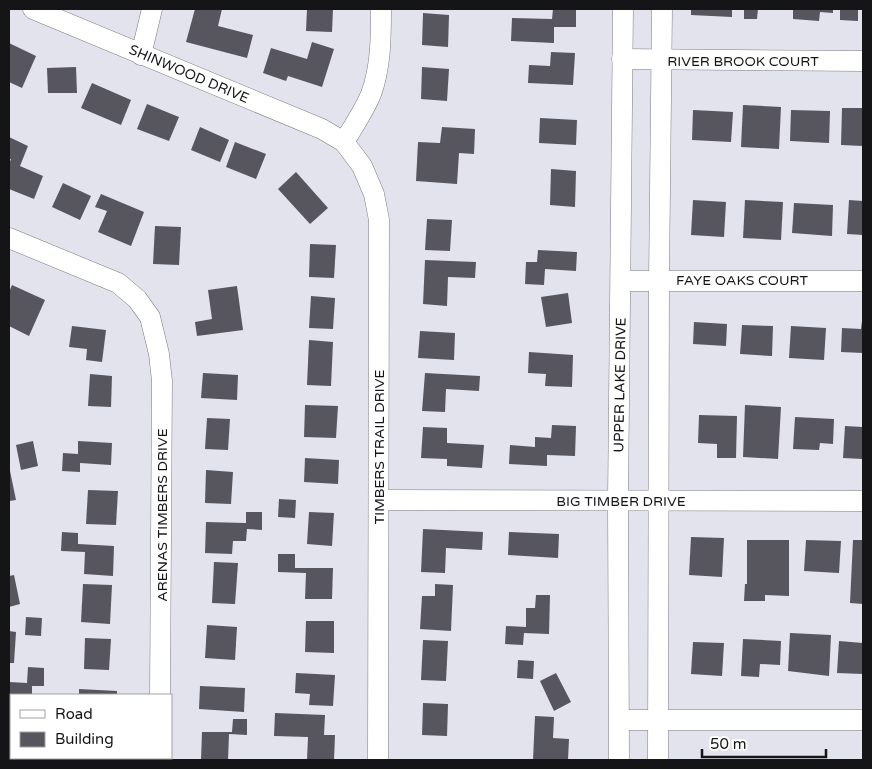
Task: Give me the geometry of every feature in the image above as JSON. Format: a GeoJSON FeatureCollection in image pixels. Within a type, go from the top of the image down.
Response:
{"type":"FeatureCollection","features":[{"type":"Feature","properties":{"kind":"street","name":"SHINWOOD DRIVE"},"geometry":{"type":"LineString","coordinates":[[33,9],[322,130],[344,142]]}},
{"type":"Feature","properties":{"kind":"street"},"geometry":{"type":"LineString","coordinates":[[141,55],[152,9]]}},
{"type":"Feature","properties":{"kind":"street"},"geometry":{"type":"LineString","coordinates":[[344,142],[371,95],[381,44],[380,9]]}},
{"type":"Feature","properties":{"kind":"street","name":"UPPER LAKE DRIVE"},"geometry":{"type":"LineString","coordinates":[[619,760],[618,500],[623,9]]}},
{"type":"Feature","properties":{"kind":"street"},"geometry":{"type":"LineString","coordinates":[[658,760],[659,280],[662,9]]}},
{"type":"Feature","properties":{"kind":"street","name":"RIVER BROOK COURT"},"geometry":{"type":"LineString","coordinates":[[622,59],[863,61]]}},
{"type":"Feature","properties":{"kind":"street","name":"TIMBERS TRAIL DRIVE"},"geometry":{"type":"LineString","coordinates":[[344,142],[362,166],[374,194],[379,220],[378,760]]}},
{"type":"Feature","properties":{"kind":"street","name":"ARENAS TIMBERS DRIVE"},"geometry":{"type":"LineString","coordinates":[[9,238],[118,283],[136,299],[150,317],[155,335],[162,381],[160,694]]}},
{"type":"Feature","properties":{"kind":"street","name":"FAYE OAKS COURT"},"geometry":{"type":"LineString","coordinates":[[621,281],[863,280]]}},
{"type":"Feature","properties":{"kind":"street","name":"BIG TIMBER DRIVE"},"geometry":{"type":"LineString","coordinates":[[379,500],[863,501]]}},
{"type":"Feature","properties":{"kind":"street"},"geometry":{"type":"LineString","coordinates":[[620,720],[863,720]]}},
{"type":"Feature","properties":{"kind":"building"},"geometry":{"type":"Polygon","coordinates":[[[195,9],[222,9],[218,26],[253,35],[247,58],[186,42],[195,9]]]}},
{"type":"Feature","properties":{"kind":"building"},"geometry":{"type":"Polygon","coordinates":[[[307,9],[333,9],[332,32],[306,31],[307,9]]]}},
{"type":"Feature","properties":{"kind":"building"},"geometry":{"type":"Polygon","coordinates":[[[553,9],[576,9],[576,27],[554,27],[554,43],[511,41],[512,18],[552,19],[553,9]]]}},
{"type":"Feature","properties":{"kind":"building"},"geometry":{"type":"Polygon","coordinates":[[[691,9],[732,9],[732,17],[691,15],[691,9]]]}},
{"type":"Feature","properties":{"kind":"building"},"geometry":{"type":"Polygon","coordinates":[[[744,9],[758,9],[757,19],[744,19],[744,9]]]}},
{"type":"Feature","properties":{"kind":"building"},"geometry":{"type":"Polygon","coordinates":[[[793,9],[833,9],[833,13],[820,12],[819,21],[793,19],[793,9]]]}},
{"type":"Feature","properties":{"kind":"building"},"geometry":{"type":"Polygon","coordinates":[[[840,9],[858,9],[858,21],[840,20],[840,9]]]}},
{"type":"Feature","properties":{"kind":"building"},"geometry":{"type":"Polygon","coordinates":[[[423,13],[449,15],[448,47],[422,45],[423,13]]]}},
{"type":"Feature","properties":{"kind":"building"},"geometry":{"type":"Polygon","coordinates":[[[312,42],[334,49],[322,87],[288,76],[286,81],[263,73],[271,48],[307,59],[312,42]]]}},
{"type":"Feature","properties":{"kind":"building"},"geometry":{"type":"Polygon","coordinates":[[[9,43],[36,56],[22,88],[9,82],[9,43]]]}},
{"type":"Feature","properties":{"kind":"building"},"geometry":{"type":"Polygon","coordinates":[[[551,52],[575,53],[573,85],[528,83],[529,65],[550,66],[551,52]]]}},
{"type":"Feature","properties":{"kind":"building"},"geometry":{"type":"Polygon","coordinates":[[[76,67],[77,93],[48,93],[47,68],[76,67]]]}},
{"type":"Feature","properties":{"kind":"building"},"geometry":{"type":"Polygon","coordinates":[[[422,67],[449,69],[447,101],[421,99],[422,67]]]}},
{"type":"Feature","properties":{"kind":"building"},"geometry":{"type":"Polygon","coordinates":[[[92,83],[131,100],[121,125],[81,108],[92,83]]]}},
{"type":"Feature","properties":{"kind":"building"},"geometry":{"type":"Polygon","coordinates":[[[147,104],[179,117],[169,141],[137,129],[147,104]]]}},
{"type":"Feature","properties":{"kind":"building"},"geometry":{"type":"Polygon","coordinates":[[[743,105],[781,107],[779,149],[741,147],[743,105]]]}},
{"type":"Feature","properties":{"kind":"building"},"geometry":{"type":"Polygon","coordinates":[[[842,108],[863,108],[863,146],[841,145],[842,108]]]}},
{"type":"Feature","properties":{"kind":"building"},"geometry":{"type":"Polygon","coordinates":[[[693,110],[733,112],[731,142],[692,140],[693,110]]]}},
{"type":"Feature","properties":{"kind":"building"},"geometry":{"type":"Polygon","coordinates":[[[791,110],[830,111],[829,143],[790,141],[791,110]]]}},
{"type":"Feature","properties":{"kind":"building"},"geometry":{"type":"Polygon","coordinates":[[[540,118],[577,120],[576,145],[539,143],[540,118]]]}},
{"type":"Feature","properties":{"kind":"building"},"geometry":{"type":"Polygon","coordinates":[[[200,127],[229,140],[220,162],[191,150],[200,127]]]}},
{"type":"Feature","properties":{"kind":"building"},"geometry":{"type":"Polygon","coordinates":[[[442,127],[475,129],[474,154],[459,153],[457,184],[416,181],[418,142],[440,143],[442,127]]]}},
{"type":"Feature","properties":{"kind":"building"},"geometry":{"type":"Polygon","coordinates":[[[9,137],[28,146],[20,166],[43,176],[34,199],[9,189],[9,164],[11,159],[9,159],[9,137]]]}},
{"type":"Feature","properties":{"kind":"building"},"geometry":{"type":"Polygon","coordinates":[[[235,142],[266,154],[256,179],[226,167],[235,142]]]}},
{"type":"Feature","properties":{"kind":"building"},"geometry":{"type":"Polygon","coordinates":[[[551,169],[576,171],[575,207],[550,205],[551,169]]]}},
{"type":"Feature","properties":{"kind":"building"},"geometry":{"type":"Polygon","coordinates":[[[296,172],[328,208],[310,224],[278,189],[296,172]]]}},
{"type":"Feature","properties":{"kind":"building"},"geometry":{"type":"Polygon","coordinates":[[[63,183],[91,196],[80,220],[52,207],[63,183]]]}},
{"type":"Feature","properties":{"kind":"building"},"geometry":{"type":"Polygon","coordinates":[[[101,194],[144,212],[131,246],[98,232],[107,211],[95,207],[101,194]]]}},
{"type":"Feature","properties":{"kind":"building"},"geometry":{"type":"Polygon","coordinates":[[[693,200],[726,202],[724,237],[691,235],[693,200]]]}},
{"type":"Feature","properties":{"kind":"building"},"geometry":{"type":"Polygon","coordinates":[[[745,200],[783,202],[781,240],[743,238],[745,200]]]}},
{"type":"Feature","properties":{"kind":"building"},"geometry":{"type":"Polygon","coordinates":[[[849,200],[863,201],[863,235],[847,234],[849,200]]]}},
{"type":"Feature","properties":{"kind":"building"},"geometry":{"type":"Polygon","coordinates":[[[794,203],[833,205],[832,236],[792,233],[794,203]]]}},
{"type":"Feature","properties":{"kind":"building"},"geometry":{"type":"Polygon","coordinates":[[[427,219],[452,220],[450,251],[425,250],[427,219]]]}},
{"type":"Feature","properties":{"kind":"building"},"geometry":{"type":"Polygon","coordinates":[[[155,226],[181,227],[179,265],[153,264],[155,226]]]}},
{"type":"Feature","properties":{"kind":"building"},"geometry":{"type":"Polygon","coordinates":[[[310,244],[336,245],[334,278],[309,277],[310,244]]]}},
{"type":"Feature","properties":{"kind":"building"},"geometry":{"type":"Polygon","coordinates":[[[538,250],[577,252],[576,271],[545,269],[544,285],[525,284],[526,262],[537,262],[538,250]]]}},
{"type":"Feature","properties":{"kind":"building"},"geometry":{"type":"Polygon","coordinates":[[[425,260],[476,262],[475,278],[448,277],[447,306],[423,304],[425,260]]]}},
{"type":"Feature","properties":{"kind":"building"},"geometry":{"type":"Polygon","coordinates":[[[12,285],[45,300],[29,336],[9,326],[9,292],[12,285]]]}},
{"type":"Feature","properties":{"kind":"building"},"geometry":{"type":"Polygon","coordinates":[[[237,286],[243,330],[197,336],[195,322],[212,319],[208,290],[237,286]]]}},
{"type":"Feature","properties":{"kind":"building"},"geometry":{"type":"Polygon","coordinates":[[[568,293],[572,323],[546,327],[541,297],[568,293]]]}},
{"type":"Feature","properties":{"kind":"building"},"geometry":{"type":"Polygon","coordinates":[[[311,296],[335,298],[333,329],[309,328],[311,296]]]}},
{"type":"Feature","properties":{"kind":"building"},"geometry":{"type":"Polygon","coordinates":[[[862,321],[863,353],[841,352],[842,328],[861,329],[862,321]]]}},
{"type":"Feature","properties":{"kind":"building"},"geometry":{"type":"Polygon","coordinates":[[[694,322],[727,324],[726,346],[693,344],[694,322]]]}},
{"type":"Feature","properties":{"kind":"building"},"geometry":{"type":"Polygon","coordinates":[[[742,325],[773,326],[772,356],[740,354],[742,325]]]}},
{"type":"Feature","properties":{"kind":"building"},"geometry":{"type":"Polygon","coordinates":[[[72,326],[106,330],[102,362],[86,360],[87,349],[69,347],[72,326]]]}},
{"type":"Feature","properties":{"kind":"building"},"geometry":{"type":"Polygon","coordinates":[[[791,326],[826,328],[824,360],[789,358],[791,326]]]}},
{"type":"Feature","properties":{"kind":"building"},"geometry":{"type":"Polygon","coordinates":[[[420,331],[455,333],[454,360],[418,358],[420,331]]]}},
{"type":"Feature","properties":{"kind":"building"},"geometry":{"type":"Polygon","coordinates":[[[309,340],[333,342],[331,386],[307,385],[309,340]]]}},
{"type":"Feature","properties":{"kind":"building"},"geometry":{"type":"Polygon","coordinates":[[[529,352],[573,355],[572,387],[545,386],[546,374],[528,373],[529,352]]]}},
{"type":"Feature","properties":{"kind":"building"},"geometry":{"type":"Polygon","coordinates":[[[203,373],[238,375],[237,400],[201,398],[203,373]]]}},
{"type":"Feature","properties":{"kind":"building"},"geometry":{"type":"Polygon","coordinates":[[[425,373],[480,376],[479,391],[446,389],[445,412],[422,411],[425,373]]]}},
{"type":"Feature","properties":{"kind":"building"},"geometry":{"type":"Polygon","coordinates":[[[90,374],[112,376],[111,407],[88,406],[90,374]]]}},
{"type":"Feature","properties":{"kind":"building"},"geometry":{"type":"Polygon","coordinates":[[[305,405],[338,406],[336,438],[304,437],[305,405]]]}},
{"type":"Feature","properties":{"kind":"building"},"geometry":{"type":"Polygon","coordinates":[[[745,405],[781,407],[778,459],[743,457],[745,405]]]}},
{"type":"Feature","properties":{"kind":"building"},"geometry":{"type":"Polygon","coordinates":[[[699,415],[737,416],[736,458],[717,458],[717,444],[698,443],[699,415]]]}},
{"type":"Feature","properties":{"kind":"building"},"geometry":{"type":"Polygon","coordinates":[[[795,417],[834,419],[833,444],[820,443],[819,450],[793,449],[795,417]]]}},
{"type":"Feature","properties":{"kind":"building"},"geometry":{"type":"Polygon","coordinates":[[[207,418],[230,419],[228,450],[205,449],[207,418]]]}},
{"type":"Feature","properties":{"kind":"building"},"geometry":{"type":"Polygon","coordinates":[[[552,425],[576,426],[575,456],[547,455],[547,466],[509,464],[510,445],[535,447],[535,437],[551,438],[552,425]]]}},
{"type":"Feature","properties":{"kind":"building"},"geometry":{"type":"Polygon","coordinates":[[[845,426],[863,427],[863,459],[843,458],[845,426]]]}},
{"type":"Feature","properties":{"kind":"building"},"geometry":{"type":"Polygon","coordinates":[[[423,427],[447,428],[447,443],[484,445],[482,468],[447,466],[447,459],[421,458],[423,427]]]}},
{"type":"Feature","properties":{"kind":"building"},"geometry":{"type":"Polygon","coordinates":[[[33,441],[38,466],[21,470],[16,445],[33,441]]]}},
{"type":"Feature","properties":{"kind":"building"},"geometry":{"type":"Polygon","coordinates":[[[78,441],[112,443],[111,465],[80,463],[80,472],[62,471],[63,453],[78,454],[78,441]]]}},
{"type":"Feature","properties":{"kind":"building"},"geometry":{"type":"Polygon","coordinates":[[[305,458],[339,460],[338,484],[304,482],[305,458]]]}},
{"type":"Feature","properties":{"kind":"building"},"geometry":{"type":"Polygon","coordinates":[[[9,466],[16,500],[9,501],[9,466]]]}},
{"type":"Feature","properties":{"kind":"building"},"geometry":{"type":"Polygon","coordinates":[[[206,470],[233,472],[231,504],[205,503],[206,470]]]}},
{"type":"Feature","properties":{"kind":"building"},"geometry":{"type":"Polygon","coordinates":[[[88,490],[118,491],[116,525],[86,524],[88,490]]]}},
{"type":"Feature","properties":{"kind":"building"},"geometry":{"type":"Polygon","coordinates":[[[279,499],[296,500],[295,518],[278,517],[279,499]]]}},
{"type":"Feature","properties":{"kind":"building"},"geometry":{"type":"Polygon","coordinates":[[[246,512],[262,512],[262,530],[247,529],[246,541],[233,541],[232,554],[205,553],[206,522],[246,523],[246,512]]]}},
{"type":"Feature","properties":{"kind":"building"},"geometry":{"type":"Polygon","coordinates":[[[309,512],[334,513],[332,546],[307,544],[309,512]]]}},
{"type":"Feature","properties":{"kind":"building"},"geometry":{"type":"Polygon","coordinates":[[[423,529],[483,532],[482,550],[446,548],[445,573],[421,572],[423,529]]]}},
{"type":"Feature","properties":{"kind":"building"},"geometry":{"type":"Polygon","coordinates":[[[62,532],[78,533],[78,544],[114,546],[113,576],[84,574],[85,552],[61,551],[62,532]]]}},
{"type":"Feature","properties":{"kind":"building"},"geometry":{"type":"Polygon","coordinates":[[[509,532],[559,534],[558,558],[508,555],[509,532]]]}},
{"type":"Feature","properties":{"kind":"building"},"geometry":{"type":"Polygon","coordinates":[[[691,537],[724,538],[722,577],[689,575],[691,537]]]}},
{"type":"Feature","properties":{"kind":"building"},"geometry":{"type":"Polygon","coordinates":[[[747,540],[789,540],[789,596],[765,595],[765,601],[744,601],[745,584],[747,584],[747,540]]]}},
{"type":"Feature","properties":{"kind":"building"},"geometry":{"type":"Polygon","coordinates":[[[806,540],[841,541],[839,573],[804,571],[806,540]]]}},
{"type":"Feature","properties":{"kind":"building"},"geometry":{"type":"Polygon","coordinates":[[[853,540],[863,540],[863,604],[850,603],[853,540]]]}},
{"type":"Feature","properties":{"kind":"building"},"geometry":{"type":"Polygon","coordinates":[[[278,554],[295,554],[295,568],[333,568],[332,599],[305,599],[306,573],[278,572],[278,554]]]}},
{"type":"Feature","properties":{"kind":"building"},"geometry":{"type":"Polygon","coordinates":[[[214,562],[238,563],[235,604],[212,603],[214,562]]]}},
{"type":"Feature","properties":{"kind":"building"},"geometry":{"type":"Polygon","coordinates":[[[14,575],[20,604],[9,607],[9,576],[14,575]]]}},
{"type":"Feature","properties":{"kind":"building"},"geometry":{"type":"Polygon","coordinates":[[[83,584],[112,585],[110,624],[81,622],[83,584]]]}},
{"type":"Feature","properties":{"kind":"building"},"geometry":{"type":"Polygon","coordinates":[[[435,584],[453,585],[451,631],[420,629],[422,596],[435,596],[435,584]]]}},
{"type":"Feature","properties":{"kind":"building"},"geometry":{"type":"Polygon","coordinates":[[[536,595],[550,595],[549,634],[524,633],[523,645],[505,644],[506,626],[526,627],[526,608],[535,608],[536,595]]]}},
{"type":"Feature","properties":{"kind":"building"},"geometry":{"type":"Polygon","coordinates":[[[26,617],[42,618],[41,636],[25,635],[26,617]]]}},
{"type":"Feature","properties":{"kind":"building"},"geometry":{"type":"Polygon","coordinates":[[[306,621],[334,621],[334,653],[305,652],[306,621]]]}},
{"type":"Feature","properties":{"kind":"building"},"geometry":{"type":"Polygon","coordinates":[[[207,625],[237,627],[235,660],[205,658],[207,625]]]}},
{"type":"Feature","properties":{"kind":"building"},"geometry":{"type":"Polygon","coordinates":[[[9,631],[16,632],[14,663],[9,663],[9,631]]]}},
{"type":"Feature","properties":{"kind":"building"},"geometry":{"type":"Polygon","coordinates":[[[790,633],[831,635],[829,676],[788,671],[790,633]]]}},
{"type":"Feature","properties":{"kind":"building"},"geometry":{"type":"Polygon","coordinates":[[[85,638],[111,639],[109,670],[84,669],[85,638]]]}},
{"type":"Feature","properties":{"kind":"building"},"geometry":{"type":"Polygon","coordinates":[[[743,639],[781,641],[780,665],[760,664],[759,677],[741,676],[743,639]]]}},
{"type":"Feature","properties":{"kind":"building"},"geometry":{"type":"Polygon","coordinates":[[[423,640],[448,641],[446,681],[421,680],[423,640]]]}},
{"type":"Feature","properties":{"kind":"building"},"geometry":{"type":"Polygon","coordinates":[[[839,641],[863,643],[863,674],[837,673],[839,641]]]}},
{"type":"Feature","properties":{"kind":"building"},"geometry":{"type":"Polygon","coordinates":[[[693,642],[724,643],[722,676],[691,674],[693,642]]]}},
{"type":"Feature","properties":{"kind":"building"},"geometry":{"type":"Polygon","coordinates":[[[518,660],[534,661],[533,679],[517,678],[518,660]]]}},
{"type":"Feature","properties":{"kind":"building"},"geometry":{"type":"Polygon","coordinates":[[[28,667],[44,668],[44,686],[32,686],[32,694],[10,694],[9,713],[9,682],[27,683],[28,667]]]}},
{"type":"Feature","properties":{"kind":"building"},"geometry":{"type":"Polygon","coordinates":[[[296,673],[335,675],[333,706],[309,705],[310,694],[295,693],[296,673]]]}},
{"type":"Feature","properties":{"kind":"building"},"geometry":{"type":"Polygon","coordinates":[[[556,673],[571,702],[554,711],[540,681],[556,673]]]}},
{"type":"Feature","properties":{"kind":"building"},"geometry":{"type":"Polygon","coordinates":[[[200,686],[245,688],[244,712],[199,709],[200,686]]]}},
{"type":"Feature","properties":{"kind":"building"},"geometry":{"type":"Polygon","coordinates":[[[79,689],[117,691],[117,694],[79,694],[79,689]]]}},
{"type":"Feature","properties":{"kind":"building"},"geometry":{"type":"Polygon","coordinates":[[[423,703],[448,704],[447,736],[422,735],[423,703]]]}},
{"type":"Feature","properties":{"kind":"building"},"geometry":{"type":"Polygon","coordinates":[[[275,713],[325,715],[324,735],[335,735],[334,760],[307,760],[308,737],[274,736],[275,713]]]}},
{"type":"Feature","properties":{"kind":"building"},"geometry":{"type":"Polygon","coordinates":[[[535,716],[554,717],[553,738],[569,739],[568,760],[533,760],[535,716]]]}},
{"type":"Feature","properties":{"kind":"building"},"geometry":{"type":"Polygon","coordinates":[[[233,719],[247,719],[247,735],[229,734],[228,760],[201,760],[202,732],[232,732],[233,719]]]}},
{"type":"Feature","properties":{"kind":"building"},"geometry":{"type":"Polygon","coordinates":[[[9,730],[10,730],[10,758],[9,730]]]}},
{"type":"Feature","properties":{"kind":"building"},"geometry":{"type":"Polygon","coordinates":[[[86,759],[115,759],[115,760],[86,759]]]}}]}
